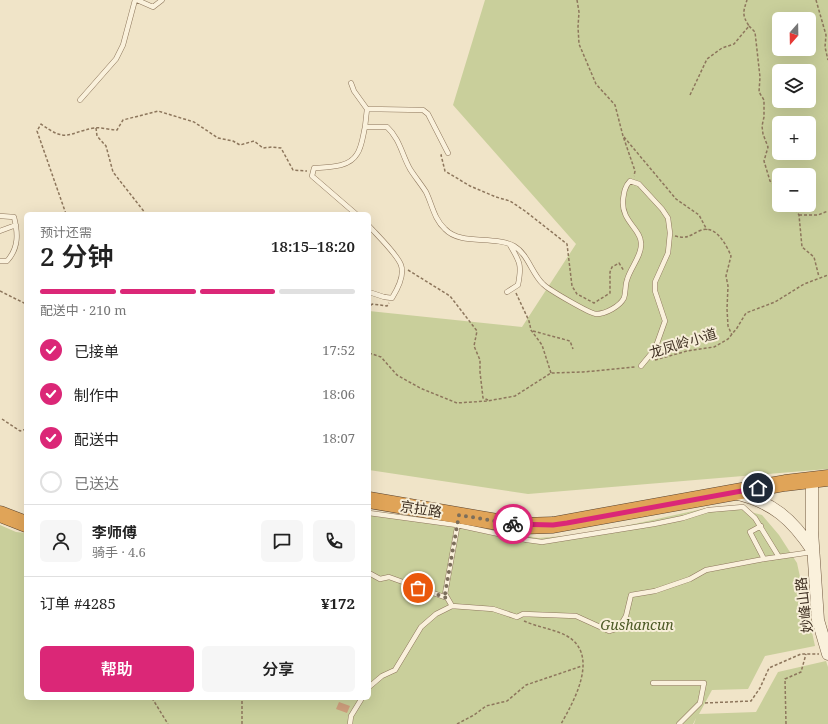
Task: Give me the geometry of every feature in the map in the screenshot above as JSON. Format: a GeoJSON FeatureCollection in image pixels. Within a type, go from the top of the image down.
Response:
{"type":"FeatureCollection","features":[{"type":"Feature","properties":{"kind":"highway","name":"京拉路"},"geometry":{"type":"LineString","coordinates":[[371,500],[458,520],[521,526],[553,525],[593,519],[731,492],[820,479]]}},
{"type":"Feature","properties":{"kind":"highway"},"geometry":{"type":"LineString","coordinates":[[0,514],[24,523]]}},
{"type":"Feature","properties":{"kind":"street","name":"妙峰山路"},"geometry":{"type":"LineString","coordinates":[[820,479],[814,552],[818,620],[826,654]]}},
{"type":"Feature","properties":{"kind":"street"},"geometry":{"type":"LineString","coordinates":[[731,492],[756,499],[780,512],[796,527],[814,552]]}},
{"type":"Feature","properties":{"kind":"lane"},"geometry":{"type":"LineString","coordinates":[[80,100],[116,59],[123,45],[136,0],[153,7],[162,0]]}},
{"type":"Feature","properties":{"kind":"lane"},"geometry":{"type":"LineString","coordinates":[[352,83],[354,91],[367,109],[365,127],[357,154],[350,161],[337,166],[314,168],[312,176],[354,212]]}},
{"type":"Feature","properties":{"kind":"lane"},"geometry":{"type":"LineString","coordinates":[[367,109],[423,110],[428,114],[448,153]]}},
{"type":"Feature","properties":{"kind":"lane"},"geometry":{"type":"LineString","coordinates":[[365,127],[387,127],[395,134],[410,169],[426,192],[438,220],[446,231],[462,238],[500,241],[515,246],[529,262],[543,284],[580,307],[596,314],[608,312],[621,302],[625,296],[627,279],[639,253],[641,244],[640,239],[624,214],[624,192],[626,185],[630,181],[639,184],[662,209],[668,218],[670,233],[668,253],[655,282],[655,291],[665,321],[655,349],[640,366]]}},
{"type":"Feature","properties":{"kind":"lane"},"geometry":{"type":"LineString","coordinates":[[0,216],[14,216],[17,243],[12,255],[7,261],[0,261]]}},
{"type":"Feature","properties":{"kind":"lane"},"geometry":{"type":"LineString","coordinates":[[0,231],[16,225]]}},
{"type":"Feature","properties":{"kind":"lane"},"geometry":{"type":"LineString","coordinates":[[371,228],[389,248],[402,266],[401,279],[392,298],[371,293]]}},
{"type":"Feature","properties":{"kind":"lane"},"geometry":{"type":"LineString","coordinates":[[507,292],[518,285],[520,263],[510,245]]}},
{"type":"Feature","properties":{"kind":"lane"},"geometry":{"type":"LineString","coordinates":[[371,513],[458,520],[527,540],[542,542],[654,524],[683,518],[708,510],[743,507],[761,526],[779,557]]}},
{"type":"Feature","properties":{"kind":"lane"},"geometry":{"type":"LineString","coordinates":[[452,606],[445,594],[458,520]]}},
{"type":"Feature","properties":{"kind":"lane"},"geometry":{"type":"LineString","coordinates":[[761,526],[750,532],[764,559]]}},
{"type":"Feature","properties":{"kind":"lane"},"geometry":{"type":"LineString","coordinates":[[371,685],[382,676],[395,670],[421,627],[436,614],[452,606],[493,609],[517,617],[523,614],[576,616],[609,631],[619,628],[626,616],[631,595],[655,591],[690,578],[706,570],[764,559],[814,552]]}},
{"type":"Feature","properties":{"kind":"lane"},"geometry":{"type":"LineString","coordinates":[[371,574],[380,579],[390,577],[447,598]]}},
{"type":"Feature","properties":{"kind":"lane"},"geometry":{"type":"LineString","coordinates":[[653,682],[704,683],[700,703],[679,724]]}},
{"type":"Feature","properties":{"kind":"lane"},"geometry":{"type":"LineString","coordinates":[[350,724],[350,716],[361,700]]}},
{"type":"Feature","properties":{"kind":"path"},"geometry":{"type":"LineString","coordinates":[[577,0],[579,12],[579,44],[596,84],[615,105],[623,136],[635,171],[633,182]]}},
{"type":"Feature","properties":{"kind":"path"},"geometry":{"type":"LineString","coordinates":[[746,0],[744,17],[749,26],[755,32],[760,77],[759,92],[764,100],[764,117],[762,126],[763,134],[768,147],[764,161],[772,183]]}},
{"type":"Feature","properties":{"kind":"path"},"geometry":{"type":"LineString","coordinates":[[816,0],[826,35],[828,60]]}},
{"type":"Feature","properties":{"kind":"path"},"geometry":{"type":"LineString","coordinates":[[690,95],[707,59],[722,48],[734,44],[749,26]]}},
{"type":"Feature","properties":{"kind":"path"},"geometry":{"type":"LineString","coordinates":[[65,212],[37,131],[41,124],[54,134],[68,136],[96,128],[116,130],[123,120],[158,111],[194,122],[218,138],[233,141],[240,145],[254,140],[263,148],[281,148],[293,170],[304,172],[314,168]]}},
{"type":"Feature","properties":{"kind":"path"},"geometry":{"type":"LineString","coordinates":[[96,128],[97,136],[106,146],[114,172],[144,212]]}},
{"type":"Feature","properties":{"kind":"path"},"geometry":{"type":"LineString","coordinates":[[623,136],[676,199],[699,215],[707,230]]}},
{"type":"Feature","properties":{"kind":"path"},"geometry":{"type":"LineString","coordinates":[[448,153],[441,155],[445,170],[470,186],[510,201],[567,244],[572,286],[577,294],[594,303],[610,294],[610,272],[612,267],[619,263],[627,279]]}},
{"type":"Feature","properties":{"kind":"path"},"geometry":{"type":"LineString","coordinates":[[799,215],[818,215],[828,211]]}},
{"type":"Feature","properties":{"kind":"path"},"geometry":{"type":"LineString","coordinates":[[797,212],[799,215],[802,247],[814,256],[819,278]]}},
{"type":"Feature","properties":{"kind":"path"},"geometry":{"type":"LineString","coordinates":[[670,233],[676,236],[684,237],[692,236],[700,231],[707,230],[717,233],[725,243],[731,256],[726,276],[728,286],[728,326],[732,334]]}},
{"type":"Feature","properties":{"kind":"path"},"geometry":{"type":"LineString","coordinates":[[402,266],[425,282],[450,296],[477,330],[474,346],[480,360],[483,398],[489,401]]}},
{"type":"Feature","properties":{"kind":"path","name":"龙凤岭小道"},"geometry":{"type":"LineString","coordinates":[[551,373],[583,372],[640,366],[661,357],[714,347],[728,339],[746,313],[775,302],[804,284],[828,275]]}},
{"type":"Feature","properties":{"kind":"path"},"geometry":{"type":"LineString","coordinates":[[371,354],[381,357],[397,375],[420,388],[458,403],[489,401],[516,396],[551,373],[542,345],[532,330],[513,288]]}},
{"type":"Feature","properties":{"kind":"path"},"geometry":{"type":"LineString","coordinates":[[0,291],[24,303]]}},
{"type":"Feature","properties":{"kind":"path"},"geometry":{"type":"LineString","coordinates":[[371,306],[372,304],[387,306],[392,298]]}},
{"type":"Feature","properties":{"kind":"path"},"geometry":{"type":"LineString","coordinates":[[532,330],[570,341],[573,349]]}},
{"type":"Feature","properties":{"kind":"path"},"geometry":{"type":"LineString","coordinates":[[2,419],[20,431],[24,430]]}},
{"type":"Feature","properties":{"kind":"path"},"geometry":{"type":"LineString","coordinates":[[517,617],[524,622],[567,636],[579,648],[583,657],[580,683],[574,700],[561,724]]}},
{"type":"Feature","properties":{"kind":"path"},"geometry":{"type":"LineString","coordinates":[[700,703],[751,701],[760,688],[769,668],[801,654],[826,654]]}},
{"type":"Feature","properties":{"kind":"path"},"geometry":{"type":"LineString","coordinates":[[786,724],[785,679],[802,672],[806,654]]}},
{"type":"Feature","properties":{"kind":"path"},"geometry":{"type":"LineString","coordinates":[[457,724],[474,715],[486,706],[507,701],[526,684],[583,666]]}},
{"type":"Feature","properties":{"kind":"path"},"geometry":{"type":"LineString","coordinates":[[153,700],[168,724]]}},
{"type":"Feature","properties":{"kind":"path"},"geometry":{"type":"LineString","coordinates":[[242,700],[242,724]]}},
{"type":"Feature","properties":{"kind":"green space"},"geometry":{"type":"Polygon","coordinates":[[[485,0],[828,0],[828,469],[528,494],[371,470],[371,311],[522,327],[576,244],[453,105],[485,0]]]}},
{"type":"Feature","properties":{"kind":"green space","name":"Gushancun"},"geometry":{"type":"Polygon","coordinates":[[[711,507],[732,507],[762,515],[779,535],[797,563],[815,646],[765,656],[748,689],[712,690],[699,714],[756,712],[778,672],[826,661],[828,667],[828,724],[694,724],[696,718],[693,724],[0,724],[0,525],[16,532],[24,533],[24,700],[371,700],[371,511],[428,518],[538,538],[589,534],[711,507]]]}},
{"type":"Feature","properties":{"kind":"building"},"geometry":{"type":"Polygon","coordinates":[[[339,702],[350,706],[347,713],[336,709],[339,702]]]}},
{"type":"Feature","properties":{"kind":"way so far"},"geometry":{"type":"LineString","coordinates":[[418,588],[447,598],[445,594],[459,515],[513,524]]}},
{"type":"Feature","properties":{"kind":"route"},"geometry":{"type":"LineString","coordinates":[[513,524],[521,526],[567,523],[758,488]]}}]}
